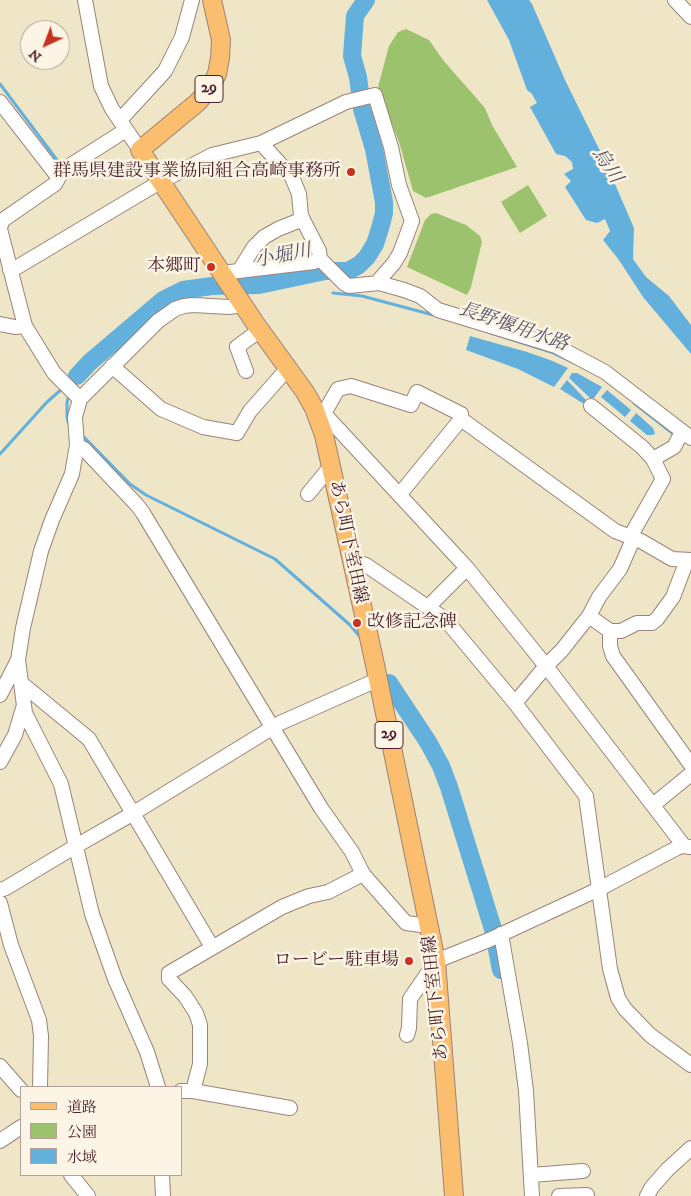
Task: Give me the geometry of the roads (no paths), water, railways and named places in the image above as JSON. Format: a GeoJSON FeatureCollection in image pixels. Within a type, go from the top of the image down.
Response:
{"type":"FeatureCollection","features":[{"type":"Feature","properties":{"kind":"main road","name":"29"},"geometry":{"type":"LineString","coordinates":[[140,150],[198,102],[210,88],[217,74],[221,40],[212,0]]}},
{"type":"Feature","properties":{"kind":"main road","name":"あら町下室田線"},"geometry":{"type":"LineString","coordinates":[[140,150],[160,182],[229,274],[241,303],[318,411],[352,561],[436,961],[454,1196]]}},
{"type":"Feature","properties":{"kind":"street"},"geometry":{"type":"LineString","coordinates":[[85,0],[101,86],[112,109],[140,150]]}},
{"type":"Feature","properties":{"kind":"street"},"geometry":{"type":"LineString","coordinates":[[78,398],[54,373],[25,326],[0,228],[3,220],[55,184],[63,170],[123,125],[165,71],[182,37],[192,0]]}},
{"type":"Feature","properties":{"kind":"street"},"geometry":{"type":"LineString","coordinates":[[675,0],[690,12]]}},
{"type":"Feature","properties":{"kind":"street"},"geometry":{"type":"LineString","coordinates":[[10,270],[160,182],[212,154],[261,143],[324,111],[346,102],[375,95],[391,147],[399,185],[412,221],[400,253],[380,279],[379,284]]}},
{"type":"Feature","properties":{"kind":"street"},"geometry":{"type":"LineString","coordinates":[[0,102],[55,173],[60,175]]}},
{"type":"Feature","properties":{"kind":"street"},"geometry":{"type":"LineString","coordinates":[[261,143],[292,177],[303,219],[321,261],[345,284],[349,286],[379,284],[415,293],[438,310],[562,349],[605,372],[632,392],[682,438],[653,459]]}},
{"type":"Feature","properties":{"kind":"street"},"geometry":{"type":"LineString","coordinates":[[229,274],[264,237],[303,219]]}},
{"type":"Feature","properties":{"kind":"street"},"geometry":{"type":"LineString","coordinates":[[229,274],[321,261]]}},
{"type":"Feature","properties":{"kind":"street"},"geometry":{"type":"LineString","coordinates":[[158,1086],[147,1052],[102,945],[92,914],[60,784],[25,713],[18,660],[22,628],[39,556],[72,474],[78,398],[158,321],[175,309],[193,305],[229,307],[241,303]]}},
{"type":"Feature","properties":{"kind":"street"},"geometry":{"type":"LineString","coordinates":[[0,324],[15,327],[25,326]]}},
{"type":"Feature","properties":{"kind":"street"},"geometry":{"type":"LineString","coordinates":[[246,371],[237,347],[260,330]]}},
{"type":"Feature","properties":{"kind":"street"},"geometry":{"type":"LineString","coordinates":[[112,366],[161,409],[202,427],[237,433],[250,411],[288,368]]}},
{"type":"Feature","properties":{"kind":"street"},"geometry":{"type":"LineString","coordinates":[[407,1035],[410,999],[436,961],[496,937],[599,889],[674,849],[688,846],[653,805],[468,568],[329,419],[318,411],[338,389],[351,386],[411,405],[417,392],[461,414],[461,419],[615,531],[632,537],[672,559],[689,560],[673,597],[652,623],[637,623],[621,631],[610,632],[589,616]]}},
{"type":"Feature","properties":{"kind":"street"},"geometry":{"type":"LineString","coordinates":[[515,703],[589,616],[599,597],[620,569],[631,544],[634,530],[664,480],[653,459],[642,447],[591,406]]}},
{"type":"Feature","properties":{"kind":"street"},"geometry":{"type":"LineString","coordinates":[[400,494],[461,419]]}},
{"type":"Feature","properties":{"kind":"street"},"geometry":{"type":"LineString","coordinates":[[76,435],[84,449],[143,513],[336,832],[352,852],[363,874],[406,923],[422,925],[428,922]]}},
{"type":"Feature","properties":{"kind":"street"},"geometry":{"type":"LineString","coordinates":[[308,494],[331,466]]}},
{"type":"Feature","properties":{"kind":"street"},"geometry":{"type":"LineString","coordinates":[[352,561],[366,565],[429,606],[454,627],[586,796],[610,969],[618,998],[650,1035],[691,1064]]}},
{"type":"Feature","properties":{"kind":"street"},"geometry":{"type":"LineString","coordinates":[[429,606],[468,568]]}},
{"type":"Feature","properties":{"kind":"street"},"geometry":{"type":"LineString","coordinates":[[610,632],[612,656],[691,765]]}},
{"type":"Feature","properties":{"kind":"street"},"geometry":{"type":"LineString","coordinates":[[0,695],[18,660]]}},
{"type":"Feature","properties":{"kind":"street"},"geometry":{"type":"LineString","coordinates":[[0,890],[132,814],[272,728],[377,680]]}},
{"type":"Feature","properties":{"kind":"street"},"geometry":{"type":"LineString","coordinates":[[21,683],[89,739],[212,947]]}},
{"type":"Feature","properties":{"kind":"street"},"geometry":{"type":"LineString","coordinates":[[0,762],[15,735],[24,705]]}},
{"type":"Feature","properties":{"kind":"street"},"geometry":{"type":"LineString","coordinates":[[653,805],[691,774]]}},
{"type":"Feature","properties":{"kind":"street"},"geometry":{"type":"LineString","coordinates":[[290,1108],[187,1091],[200,1064],[200,1025],[185,996],[169,979],[169,973],[282,907],[309,896],[328,892],[363,874]]}},
{"type":"Feature","properties":{"kind":"street"},"geometry":{"type":"LineString","coordinates":[[0,902],[11,945],[39,1020],[41,1036],[40,1086]]}},
{"type":"Feature","properties":{"kind":"street"},"geometry":{"type":"LineString","coordinates":[[496,937],[520,1043],[526,1091],[532,1196]]}},
{"type":"Feature","properties":{"kind":"street"},"geometry":{"type":"LineString","coordinates":[[0,1066],[20,1089]]}},
{"type":"Feature","properties":{"kind":"street"},"geometry":{"type":"LineString","coordinates":[[0,1141],[20,1128]]}},
{"type":"Feature","properties":{"kind":"street"},"geometry":{"type":"LineString","coordinates":[[647,1196],[652,1187],[667,1170],[691,1148]]}},
{"type":"Feature","properties":{"kind":"street"},"geometry":{"type":"LineString","coordinates":[[531,1175],[583,1171]]}},
{"type":"Feature","properties":{"kind":"street"},"geometry":{"type":"LineString","coordinates":[[72,1176],[88,1196]]}},
{"type":"Feature","properties":{"kind":"street"},"geometry":{"type":"LineString","coordinates":[[162,1176],[163,1196]]}},
{"type":"Feature","properties":{"kind":"street"},"geometry":{"type":"LineString","coordinates":[[559,1196],[587,1195]]}},
{"type":"Feature","properties":{"kind":"water","name":"烏川"},"geometry":{"type":"Polygon","coordinates":[[[487,0],[529,0],[532,4],[634,228],[633,259],[646,277],[669,296],[691,325],[691,354],[643,297],[619,260],[603,240],[610,231],[605,219],[597,223],[586,220],[565,187],[571,181],[564,174],[573,169],[572,162],[565,156],[556,154],[530,107],[537,103],[532,94],[527,90],[509,40],[487,0]]]}},
{"type":"Feature","properties":{"kind":"water"},"geometry":{"type":"Polygon","coordinates":[[[470,336],[527,352],[568,368],[554,387],[518,369],[466,350],[470,336]]]}},
{"type":"Feature","properties":{"kind":"water"},"geometry":{"type":"Polygon","coordinates":[[[572,373],[577,373],[602,387],[594,398],[590,398],[569,378],[572,373]]]}},
{"type":"Feature","properties":{"kind":"water"},"geometry":{"type":"Polygon","coordinates":[[[567,380],[587,401],[584,404],[560,389],[567,380]]]}},
{"type":"Feature","properties":{"kind":"water"},"geometry":{"type":"Polygon","coordinates":[[[607,390],[631,410],[625,417],[601,397],[607,390]]]}},
{"type":"Feature","properties":{"kind":"water"},"geometry":{"type":"Polygon","coordinates":[[[636,413],[653,428],[655,433],[653,435],[647,435],[630,421],[636,413]]]}},
{"type":"Feature","properties":{"kind":"waterway","name":"小堀川"},"geometry":{"type":"LineString","coordinates":[[77,376],[90,362],[163,300],[183,290],[212,286],[259,285],[325,271],[348,271],[359,265],[367,257],[375,244],[381,225],[384,202],[374,149],[362,109],[358,77],[352,56],[355,16],[366,0]]}},
{"type":"Feature","properties":{"kind":"waterway","name":"長野堰用水路"},"geometry":{"type":"LineString","coordinates":[[0,84],[57,160]]}},
{"type":"Feature","properties":{"kind":"waterway","name":"長野堰用水路"},"geometry":{"type":"LineString","coordinates":[[333,293],[362,296],[437,316]]}},
{"type":"Feature","properties":{"kind":"waterway","name":"長野堰用水路"},"geometry":{"type":"LineString","coordinates":[[491,333],[551,352],[574,363]]}},
{"type":"Feature","properties":{"kind":"waterway","name":"小堀川"},"geometry":{"type":"LineString","coordinates":[[73,387],[77,376]]}},
{"type":"Feature","properties":{"kind":"waterway","name":"小堀川"},"geometry":{"type":"LineString","coordinates":[[0,454],[47,402],[63,388]]}},
{"type":"Feature","properties":{"kind":"waterway"},"geometry":{"type":"LineString","coordinates":[[69,395],[67,416],[68,422],[71,425]]}},
{"type":"Feature","properties":{"kind":"waterway","name":"長野堰用水路"},"geometry":{"type":"LineString","coordinates":[[634,403],[676,436]]}},
{"type":"Feature","properties":{"kind":"waterway"},"geometry":{"type":"LineString","coordinates":[[81,434],[130,484],[146,495],[275,559],[350,625],[361,638]]}},
{"type":"Feature","properties":{"kind":"waterway"},"geometry":{"type":"LineString","coordinates":[[389,683],[428,742],[441,766],[493,929],[501,970]]}},
{"type":"Feature","properties":{"kind":"place","name":"群馬県建設事業協同組合高崎事務所"},"geometry":{"type":"Point","coordinates":[351,172]}},
{"type":"Feature","properties":{"kind":"place","name":"本郷町"},"geometry":{"type":"Point","coordinates":[211,267]}},
{"type":"Feature","properties":{"kind":"place","name":"改修記念碑"},"geometry":{"type":"Point","coordinates":[357,623]}},
{"type":"Feature","properties":{"kind":"place","name":"ロービー駐車場"},"geometry":{"type":"Point","coordinates":[409,961]}}]}
